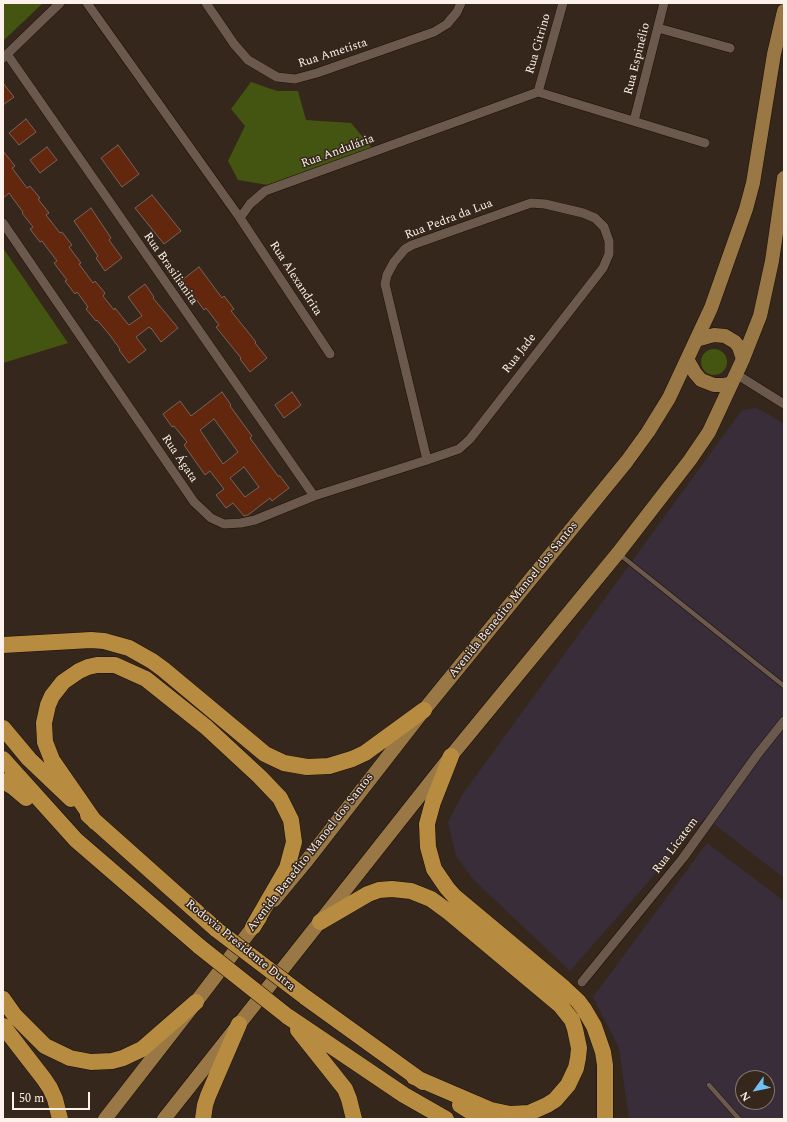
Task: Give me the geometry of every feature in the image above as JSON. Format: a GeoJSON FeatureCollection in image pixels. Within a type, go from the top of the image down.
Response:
{"type":"FeatureCollection","features":[{"type":"Feature","properties":{"kind":"highway"},"geometry":{"type":"LineString","coordinates":[[3,645],[91,640],[104,641],[129,648],[146,657],[163,669],[265,754],[284,763],[308,768],[329,766],[352,759],[365,753],[424,710]]}},
{"type":"Feature","properties":{"kind":"highway"},"geometry":{"type":"LineString","coordinates":[[95,822],[52,760],[45,742],[44,723],[48,705],[52,696],[67,679],[88,667],[97,665],[116,665],[146,679],[206,727],[260,777],[280,798],[291,820],[294,842],[287,868],[252,926]]}},
{"type":"Feature","properties":{"kind":"highway","name":"Rodovia Presidente Dutra"},"geometry":{"type":"LineString","coordinates":[[3,728],[29,759],[95,822],[217,930],[414,1077],[482,1119]]}},
{"type":"Feature","properties":{"kind":"highway"},"geometry":{"type":"LineString","coordinates":[[451,756],[433,802],[427,824],[428,847],[434,869],[455,897],[564,988],[584,1009],[594,1026],[603,1052],[605,1065],[605,1119]]}},
{"type":"Feature","properties":{"kind":"highway","name":"Rodovia Presidente Dutra"},"geometry":{"type":"LineString","coordinates":[[3,759],[76,840],[200,948],[287,1016],[404,1095],[446,1119]]}},
{"type":"Feature","properties":{"kind":"highway"},"geometry":{"type":"LineString","coordinates":[[3,781],[13,787],[76,840]]}},
{"type":"Feature","properties":{"kind":"highway"},"geometry":{"type":"LineString","coordinates":[[320,922],[368,894],[379,890],[392,889],[411,891],[431,899],[560,1004],[567,1012],[576,1029],[579,1048],[576,1068],[571,1081],[555,1100],[543,1108],[529,1113],[510,1114],[491,1110],[414,1077]]}},
{"type":"Feature","properties":{"kind":"highway"},"geometry":{"type":"LineString","coordinates":[[3,1000],[15,1016],[45,1046],[70,1058],[91,1062],[112,1061],[123,1058],[142,1049],[196,1002]]}},
{"type":"Feature","properties":{"kind":"highway"},"geometry":{"type":"LineString","coordinates":[[287,1016],[345,1089],[354,1119]]}},
{"type":"Feature","properties":{"kind":"highway"},"geometry":{"type":"LineString","coordinates":[[203,1119],[208,1096],[239,1024]]}},
{"type":"Feature","properties":{"kind":"highway"},"geometry":{"type":"LineString","coordinates":[[3,1026],[50,1088],[55,1099],[60,1119]]}},
{"type":"Feature","properties":{"kind":"main road","name":"Avenida Benedito Manoel dos Santos"},"geometry":{"type":"LineString","coordinates":[[105,1119],[196,1002],[252,926],[308,859],[424,710],[627,461],[648,432],[669,398],[711,308],[750,196],[774,54],[784,11]]}},
{"type":"Feature","properties":{"kind":"main road"},"geometry":{"type":"LineString","coordinates":[[164,1119],[451,756],[618,553],[690,460],[709,432],[744,359],[760,316],[767,290],[784,178]]}},
{"type":"Feature","properties":{"kind":"main road"},"geometry":{"type":"LineString","coordinates":[[696,340],[714,335],[725,336],[735,342],[744,359]]}},
{"type":"Feature","properties":{"kind":"main road"},"geometry":{"type":"LineString","coordinates":[[687,359],[701,380],[709,384],[719,386],[734,378]]}},
{"type":"Feature","properties":{"kind":"street"},"geometry":{"type":"LineString","coordinates":[[5,56],[60,3]]}},
{"type":"Feature","properties":{"kind":"street"},"geometry":{"type":"LineString","coordinates":[[87,3],[240,218]]}},
{"type":"Feature","properties":{"kind":"street","name":"Rua Ametista"},"geometry":{"type":"LineString","coordinates":[[206,3],[234,44],[248,60],[277,77],[295,78],[317,73],[434,32],[447,24],[461,3]]}},
{"type":"Feature","properties":{"kind":"street","name":"Rua Citrino"},"geometry":{"type":"LineString","coordinates":[[538,92],[563,3]]}},
{"type":"Feature","properties":{"kind":"street","name":"Rua Espinélio"},"geometry":{"type":"LineString","coordinates":[[634,121],[664,3]]}},
{"type":"Feature","properties":{"kind":"street"},"geometry":{"type":"LineString","coordinates":[[658,28],[730,48]]}},
{"type":"Feature","properties":{"kind":"street","name":"Rua Brasilianita"},"geometry":{"type":"LineString","coordinates":[[5,56],[314,496]]}},
{"type":"Feature","properties":{"kind":"street"},"geometry":{"type":"LineString","coordinates":[[538,92],[705,143]]}},
{"type":"Feature","properties":{"kind":"street","name":"Rua Andulária"},"geometry":{"type":"LineString","coordinates":[[240,218],[250,204],[265,191],[538,92]]}},
{"type":"Feature","properties":{"kind":"street","name":"Rua Pedra da Lua"},"geometry":{"type":"LineString","coordinates":[[427,460],[386,284],[387,275],[394,262],[405,249],[412,245],[531,203],[545,204],[583,213],[595,218],[604,227],[609,241]]}},
{"type":"Feature","properties":{"kind":"street","name":"Rua Alexandrita"},"geometry":{"type":"LineString","coordinates":[[240,218],[330,354]]}},
{"type":"Feature","properties":{"kind":"street","name":"Rua Ágata"},"geometry":{"type":"LineString","coordinates":[[3,223],[194,502],[211,518],[224,524],[255,520],[314,496],[427,460]]}},
{"type":"Feature","properties":{"kind":"street","name":"Rua Jade"},"geometry":{"type":"LineString","coordinates":[[427,460],[459,449],[470,438],[603,268],[609,254],[609,241]]}},
{"type":"Feature","properties":{"kind":"street"},"geometry":{"type":"LineString","coordinates":[[734,378],[784,404]]}},
{"type":"Feature","properties":{"kind":"street","name":"Rua Licatem"},"geometry":{"type":"LineString","coordinates":[[582,982],[683,858],[757,755],[784,721]]}},
{"type":"Feature","properties":{"kind":"lane"},"geometry":{"type":"LineString","coordinates":[[618,553],[784,686]]}},
{"type":"Feature","properties":{"kind":"lane"},"geometry":{"type":"LineString","coordinates":[[709,1085],[739,1119]]}},
{"type":"Feature","properties":{"kind":"shaded area"},"geometry":{"type":"Polygon","coordinates":[[[756,408],[784,424],[784,878],[705,817],[570,971],[473,879],[456,856],[448,822],[462,795],[742,410],[756,408]]]}},
{"type":"Feature","properties":{"kind":"shaded area"},"geometry":{"type":"Polygon","coordinates":[[[707,843],[784,901],[784,1119],[629,1119],[619,1048],[593,997],[707,843]]]}},
{"type":"Feature","properties":{"kind":"green space"},"geometry":{"type":"Polygon","coordinates":[[[3,3],[43,3],[3,41],[3,3]]]}},
{"type":"Feature","properties":{"kind":"green space"},"geometry":{"type":"Polygon","coordinates":[[[251,82],[277,91],[298,91],[306,120],[351,123],[372,148],[268,185],[238,180],[228,161],[245,126],[231,109],[251,82]]]}},
{"type":"Feature","properties":{"kind":"green space"},"geometry":{"type":"Polygon","coordinates":[[[3,248],[68,343],[3,363],[3,248]]]}},
{"type":"Feature","properties":{"kind":"green space"},"geometry":{"type":"Polygon","coordinates":[[[714,349],[723,353],[727,362],[723,371],[714,375],[705,371],[701,362],[705,353],[714,349]]]}},
{"type":"Feature","properties":{"kind":"building"},"geometry":{"type":"Polygon","coordinates":[[[3,83],[14,97],[3,105],[3,83]]]}},
{"type":"Feature","properties":{"kind":"building"},"geometry":{"type":"Polygon","coordinates":[[[26,119],[36,132],[19,145],[9,133],[26,119]]]}},
{"type":"Feature","properties":{"kind":"building"},"geometry":{"type":"Polygon","coordinates":[[[118,145],[139,174],[122,187],[101,158],[118,145]]]}},
{"type":"Feature","properties":{"kind":"building"},"geometry":{"type":"Polygon","coordinates":[[[47,147],[57,160],[40,173],[30,160],[47,147]]]}},
{"type":"Feature","properties":{"kind":"building"},"geometry":{"type":"Polygon","coordinates":[[[3,151],[15,166],[12,168],[27,188],[30,186],[40,198],[38,199],[49,213],[46,215],[60,233],[62,232],[72,245],[69,247],[81,263],[79,264],[93,283],[95,281],[105,293],[103,296],[114,310],[115,308],[129,325],[142,316],[128,297],[145,284],[154,297],[153,298],[178,328],[161,342],[149,327],[136,337],[146,350],[129,363],[109,334],[86,309],[88,307],[77,292],[75,294],[65,281],[67,280],[54,263],[57,261],[42,241],[40,242],[30,229],[33,227],[9,193],[3,198],[3,151]]]}},
{"type":"Feature","properties":{"kind":"building"},"geometry":{"type":"Polygon","coordinates":[[[152,195],[181,231],[164,244],[135,208],[152,195]]]}},
{"type":"Feature","properties":{"kind":"building"},"geometry":{"type":"Polygon","coordinates":[[[91,208],[111,238],[109,240],[122,258],[105,271],[96,258],[98,256],[74,221],[91,208]]]}},
{"type":"Feature","properties":{"kind":"building"},"geometry":{"type":"Polygon","coordinates":[[[199,267],[222,298],[224,296],[234,309],[231,311],[267,358],[250,372],[240,359],[241,358],[216,327],[219,325],[206,308],[204,310],[182,280],[199,267]]]}},
{"type":"Feature","properties":{"kind":"building"},"geometry":{"type":"Polygon","coordinates":[[[222,392],[231,405],[230,406],[252,436],[250,438],[278,476],[280,476],[289,488],[272,501],[270,498],[248,515],[244,516],[233,503],[226,508],[216,495],[224,489],[210,471],[205,475],[184,445],[187,442],[174,426],[172,427],[163,414],[180,401],[191,416],[222,392]],[[214,419],[200,430],[223,464],[238,452],[214,419]],[[244,467],[230,478],[245,497],[259,487],[244,467]]]}},
{"type":"Feature","properties":{"kind":"building"},"geometry":{"type":"Polygon","coordinates":[[[292,392],[301,405],[284,418],[275,405],[292,392]]]}}]}
